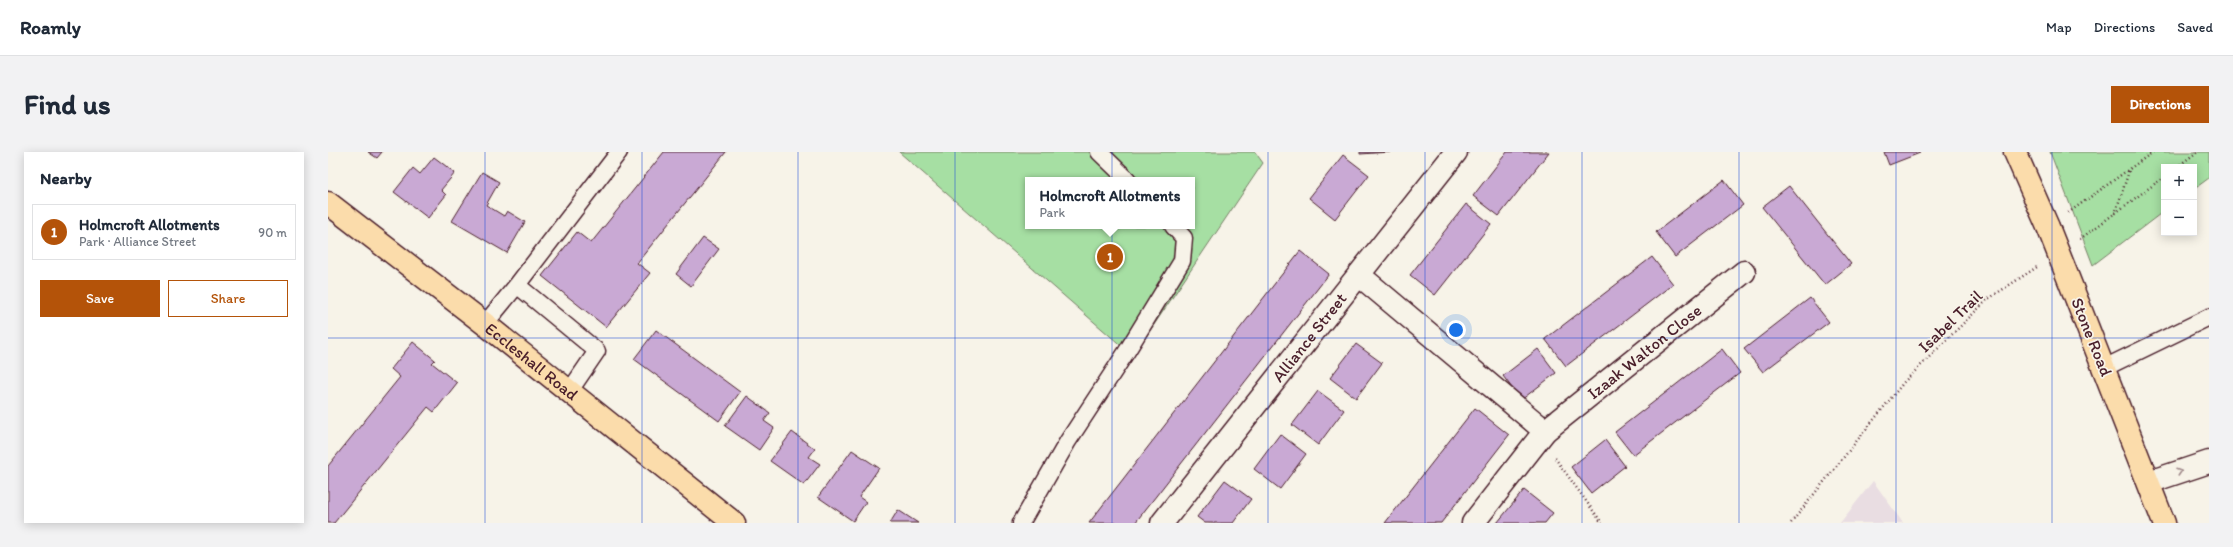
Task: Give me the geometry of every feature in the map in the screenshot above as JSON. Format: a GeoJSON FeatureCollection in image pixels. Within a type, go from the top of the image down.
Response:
{"type":"FeatureCollection","features":[{"type":"Feature","properties":{"kind":"main road","name":"Stone Road"},"geometry":{"type":"LineString","coordinates":[[2015,152],[2048,227],[2164,523]]}},
{"type":"Feature","properties":{"kind":"main road","name":"Eccleshall Road"},"geometry":{"type":"LineString","coordinates":[[328,203],[484,324],[734,523]]}},
{"type":"Feature","properties":{"kind":"street","name":"Alliance Street"},"geometry":{"type":"LineString","coordinates":[[1162,523],[1456,152]]}},
{"type":"Feature","properties":{"kind":"street","name":"Izaak Walton Close"},"geometry":{"type":"LineString","coordinates":[[1473,523],[1545,431],[1744,272]]}},
{"type":"Feature","properties":{"kind":"street"},"geometry":{"type":"LineString","coordinates":[[1359,275],[1545,431]]}},
{"type":"Feature","properties":{"kind":"street"},"geometry":{"type":"LineString","coordinates":[[2149,482],[2209,462]]}},
{"type":"Feature","properties":{"kind":"lane"},"geometry":{"type":"LineString","coordinates":[[484,324],[517,285],[619,152]]}},
{"type":"Feature","properties":{"kind":"lane"},"geometry":{"type":"LineString","coordinates":[[1099,152],[1125,177]]}},
{"type":"Feature","properties":{"kind":"lane"},"geometry":{"type":"LineString","coordinates":[[1021,523],[1068,441],[1127,351],[1182,261],[1184,238],[1176,229]]}},
{"type":"Feature","properties":{"kind":"lane"},"geometry":{"type":"LineString","coordinates":[[517,285],[597,351],[569,392]]}},
{"type":"Feature","properties":{"kind":"lane"},"geometry":{"type":"LineString","coordinates":[[2104,368],[2209,317]]}},
{"type":"Feature","properties":{"kind":"path"},"geometry":{"type":"LineString","coordinates":[[2048,227],[2153,152]]}},
{"type":"Feature","properties":{"kind":"path"},"geometry":{"type":"LineString","coordinates":[[2181,164],[2197,152]]}},
{"type":"Feature","properties":{"kind":"path"},"geometry":{"type":"LineString","coordinates":[[2115,215],[2130,167]]}},
{"type":"Feature","properties":{"kind":"path"},"geometry":{"type":"LineString","coordinates":[[2075,242],[2115,215],[2161,179]]}},
{"type":"Feature","properties":{"kind":"path","name":"Isabel Trail"},"geometry":{"type":"LineString","coordinates":[[1791,523],[1904,382],[1988,299],[2044,263]]}},
{"type":"Feature","properties":{"kind":"path"},"geometry":{"type":"LineString","coordinates":[[1545,431],[1552,453],[1602,523]]}},
{"type":"Feature","properties":{"kind":"shaded area"},"geometry":{"type":"Polygon","coordinates":[[[1873,481],[1903,523],[1840,523],[1873,481]]]}},
{"type":"Feature","properties":{"kind":"green space"},"geometry":{"type":"Polygon","coordinates":[[[899,152],[1255,152],[1263,163],[1133,356],[899,152]]]}},
{"type":"Feature","properties":{"kind":"green space"},"geometry":{"type":"Polygon","coordinates":[[[2050,152],[2209,152],[2209,178],[2197,187],[2197,164],[2161,164],[2161,213],[2093,265],[2050,152]]]}},
{"type":"Feature","properties":{"kind":"building"},"geometry":{"type":"Polygon","coordinates":[[[368,152],[382,152],[377,158],[368,152]]]}},
{"type":"Feature","properties":{"kind":"building"},"geometry":{"type":"Polygon","coordinates":[[[664,152],[726,152],[637,263],[650,273],[606,327],[542,276],[577,232],[591,243],[664,152]]]}},
{"type":"Feature","properties":{"kind":"building"},"geometry":{"type":"Polygon","coordinates":[[[1360,152],[1390,152],[1360,154],[1360,152]]]}},
{"type":"Feature","properties":{"kind":"building"},"geometry":{"type":"Polygon","coordinates":[[[1507,152],[1549,152],[1499,216],[1473,196],[1507,152]]]}},
{"type":"Feature","properties":{"kind":"building"},"geometry":{"type":"Polygon","coordinates":[[[1884,152],[1920,152],[1920,153],[1889,165],[1884,152]]]}},
{"type":"Feature","properties":{"kind":"building"},"geometry":{"type":"Polygon","coordinates":[[[1343,155],[1369,175],[1335,219],[1309,198],[1343,155]]]}},
{"type":"Feature","properties":{"kind":"building"},"geometry":{"type":"Polygon","coordinates":[[[434,157],[455,173],[441,190],[446,195],[428,218],[394,192],[413,168],[420,174],[434,157]]]}},
{"type":"Feature","properties":{"kind":"building"},"geometry":{"type":"Polygon","coordinates":[[[482,172],[499,182],[486,205],[504,216],[507,211],[525,222],[507,253],[452,221],[482,172]]]}},
{"type":"Feature","properties":{"kind":"building"},"geometry":{"type":"Polygon","coordinates":[[[1724,180],[1743,205],[1675,257],[1656,232],[1724,180]]]}},
{"type":"Feature","properties":{"kind":"building"},"geometry":{"type":"Polygon","coordinates":[[[1789,186],[1851,264],[1825,285],[1762,207],[1789,186]]]}},
{"type":"Feature","properties":{"kind":"building"},"geometry":{"type":"Polygon","coordinates":[[[1466,204],[1491,224],[1435,295],[1410,275],[1466,204]]]}},
{"type":"Feature","properties":{"kind":"building"},"geometry":{"type":"Polygon","coordinates":[[[703,238],[719,249],[691,286],[676,274],[703,238]]]}},
{"type":"Feature","properties":{"kind":"building"},"geometry":{"type":"Polygon","coordinates":[[[1300,251],[1329,274],[1135,523],[1089,523],[1300,251]]]}},
{"type":"Feature","properties":{"kind":"building"},"geometry":{"type":"Polygon","coordinates":[[[1652,257],[1673,284],[1566,366],[1545,339],[1652,257]]]}},
{"type":"Feature","properties":{"kind":"building"},"geometry":{"type":"Polygon","coordinates":[[[1810,298],[1829,322],[1763,372],[1744,349],[1810,298]]]}},
{"type":"Feature","properties":{"kind":"building"},"geometry":{"type":"Polygon","coordinates":[[[656,330],[740,392],[719,421],[634,359],[656,330]]]}},
{"type":"Feature","properties":{"kind":"building"},"geometry":{"type":"Polygon","coordinates":[[[413,342],[435,360],[432,363],[457,383],[434,412],[428,407],[334,523],[328,523],[328,466],[400,377],[391,369],[413,342]]]}},
{"type":"Feature","properties":{"kind":"building"},"geometry":{"type":"Polygon","coordinates":[[[1356,344],[1382,363],[1356,398],[1330,378],[1356,344]]]}},
{"type":"Feature","properties":{"kind":"building"},"geometry":{"type":"Polygon","coordinates":[[[1538,349],[1556,373],[1521,400],[1503,376],[1538,349]]]}},
{"type":"Feature","properties":{"kind":"building"},"geometry":{"type":"Polygon","coordinates":[[[1722,349],[1740,373],[1633,455],[1615,432],[1722,349]]]}},
{"type":"Feature","properties":{"kind":"building"},"geometry":{"type":"Polygon","coordinates":[[[1318,391],[1344,410],[1318,445],[1292,425],[1318,391]]]}},
{"type":"Feature","properties":{"kind":"building"},"geometry":{"type":"Polygon","coordinates":[[[747,396],[770,413],[764,421],[774,428],[759,450],[725,426],[747,396]]]}},
{"type":"Feature","properties":{"kind":"building"},"geometry":{"type":"Polygon","coordinates":[[[1475,408],[1509,435],[1441,523],[1385,523],[1475,408]]]}},
{"type":"Feature","properties":{"kind":"building"},"geometry":{"type":"Polygon","coordinates":[[[792,432],[815,449],[809,457],[820,464],[804,485],[770,461],[792,432]]]}},
{"type":"Feature","properties":{"kind":"building"},"geometry":{"type":"Polygon","coordinates":[[[1280,434],[1306,454],[1280,489],[1254,469],[1280,434]]]}},
{"type":"Feature","properties":{"kind":"building"},"geometry":{"type":"Polygon","coordinates":[[[1605,440],[1625,466],[1591,493],[1571,467],[1605,440]]]}},
{"type":"Feature","properties":{"kind":"building"},"geometry":{"type":"Polygon","coordinates":[[[852,450],[879,468],[859,497],[866,502],[853,521],[818,497],[852,450]]]}},
{"type":"Feature","properties":{"kind":"building"},"geometry":{"type":"Polygon","coordinates":[[[1225,480],[1251,499],[1233,523],[1205,523],[1197,517],[1225,480]]]}},
{"type":"Feature","properties":{"kind":"building"},"geometry":{"type":"Polygon","coordinates":[[[1524,490],[1553,513],[1545,523],[1497,523],[1524,490]]]}},
{"type":"Feature","properties":{"kind":"building"},"geometry":{"type":"Polygon","coordinates":[[[898,510],[918,523],[890,523],[898,510]]]}},
{"type":"Feature","properties":{"kind":"place","name":"Holmcroft Allotments"},"geometry":{"type":"Point","coordinates":[1110,257]}}]}
